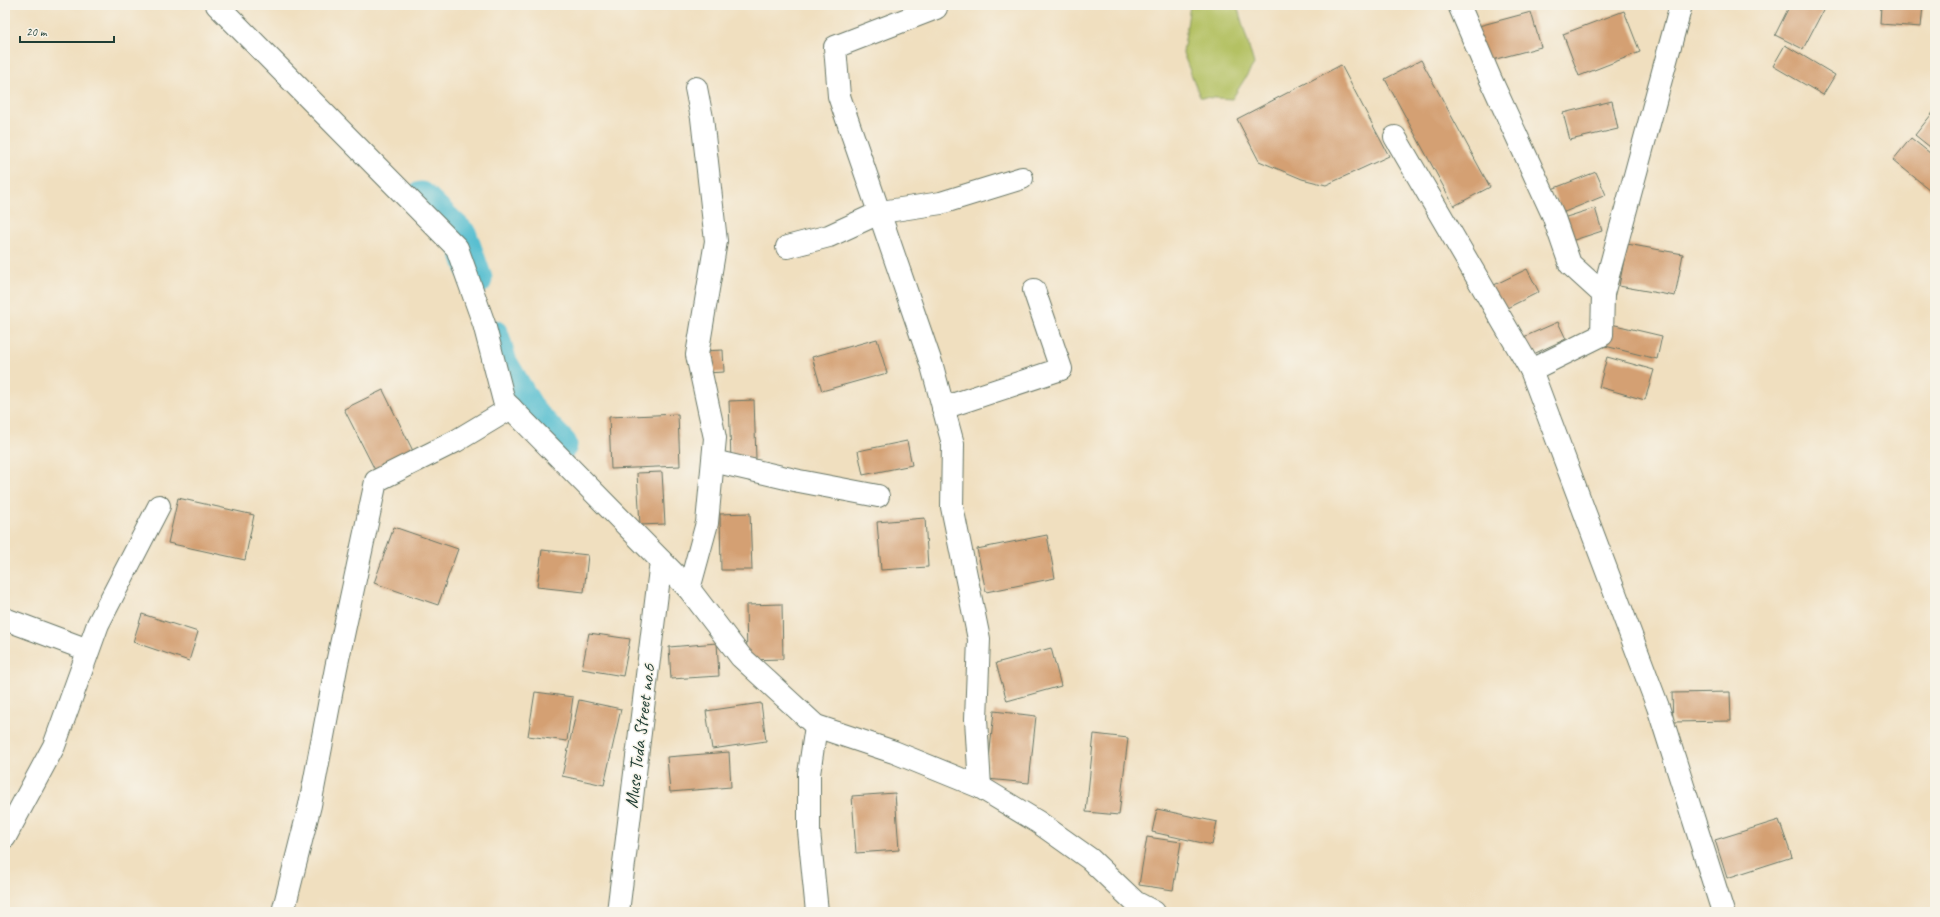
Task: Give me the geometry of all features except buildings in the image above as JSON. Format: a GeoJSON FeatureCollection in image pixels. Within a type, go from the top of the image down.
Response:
{"type":"FeatureCollection","features":[{"type":"Feature","properties":{"kind":"street"},"geometry":{"type":"LineString","coordinates":[[217,5],[458,248],[484,324],[504,400],[689,589],[741,657],[816,726],[894,752],[980,787],[1038,822],[1090,859],[1135,902],[1153,912]]}},
{"type":"Feature","properties":{"kind":"street"},"geometry":{"type":"LineString","coordinates":[[1459,5],[1490,78],[1553,215],[1570,264],[1603,294]]}},
{"type":"Feature","properties":{"kind":"street"},"geometry":{"type":"LineString","coordinates":[[1531,370],[1602,335],[1603,294],[1681,5]]}},
{"type":"Feature","properties":{"kind":"street"},"geometry":{"type":"LineString","coordinates":[[936,8],[834,47],[839,96],[881,212],[932,366],[953,444],[952,507],[979,639],[976,719],[980,787]]}},
{"type":"Feature","properties":{"kind":"street"},"geometry":{"type":"LineString","coordinates":[[689,589],[707,523],[715,438],[697,355],[716,241],[702,118],[696,88]]}},
{"type":"Feature","properties":{"kind":"street"},"geometry":{"type":"LineString","coordinates":[[1395,137],[1531,370],[1658,706],[1723,912]]}},
{"type":"Feature","properties":{"kind":"street"},"geometry":{"type":"LineString","coordinates":[[787,248],[829,236],[881,212],[941,203],[1022,178]]}},
{"type":"Feature","properties":{"kind":"street"},"geometry":{"type":"LineString","coordinates":[[943,408],[1061,369],[1034,290]]}},
{"type":"Feature","properties":{"kind":"street"},"geometry":{"type":"LineString","coordinates":[[283,912],[310,805],[336,668],[376,481],[456,441],[511,408]]}},
{"type":"Feature","properties":{"kind":"street"},"geometry":{"type":"LineString","coordinates":[[713,461],[799,481],[878,496]]}},
{"type":"Feature","properties":{"kind":"street"},"geometry":{"type":"LineString","coordinates":[[5,837],[54,746],[98,624],[159,506]]}},
{"type":"Feature","properties":{"kind":"street","name":"Muse Tuda Street no.6"},"geometry":{"type":"LineString","coordinates":[[618,912],[662,561]]}},
{"type":"Feature","properties":{"kind":"street"},"geometry":{"type":"LineString","coordinates":[[5,619],[88,650]]}},
{"type":"Feature","properties":{"kind":"street"},"geometry":{"type":"LineString","coordinates":[[816,726],[809,774],[809,831],[817,912]]}},
{"type":"Feature","properties":{"kind":"green space"},"geometry":{"type":"Polygon","coordinates":[[[1190,5],[1237,5],[1254,64],[1232,99],[1200,97],[1183,53],[1190,5]]]}},
{"type":"Feature","properties":{"kind":"waterway"},"geometry":{"type":"LineString","coordinates":[[421,198],[461,236],[476,279]]}},
{"type":"Feature","properties":{"kind":"waterway"},"geometry":{"type":"LineString","coordinates":[[493,336],[501,363],[531,414],[561,445]]}}]}
